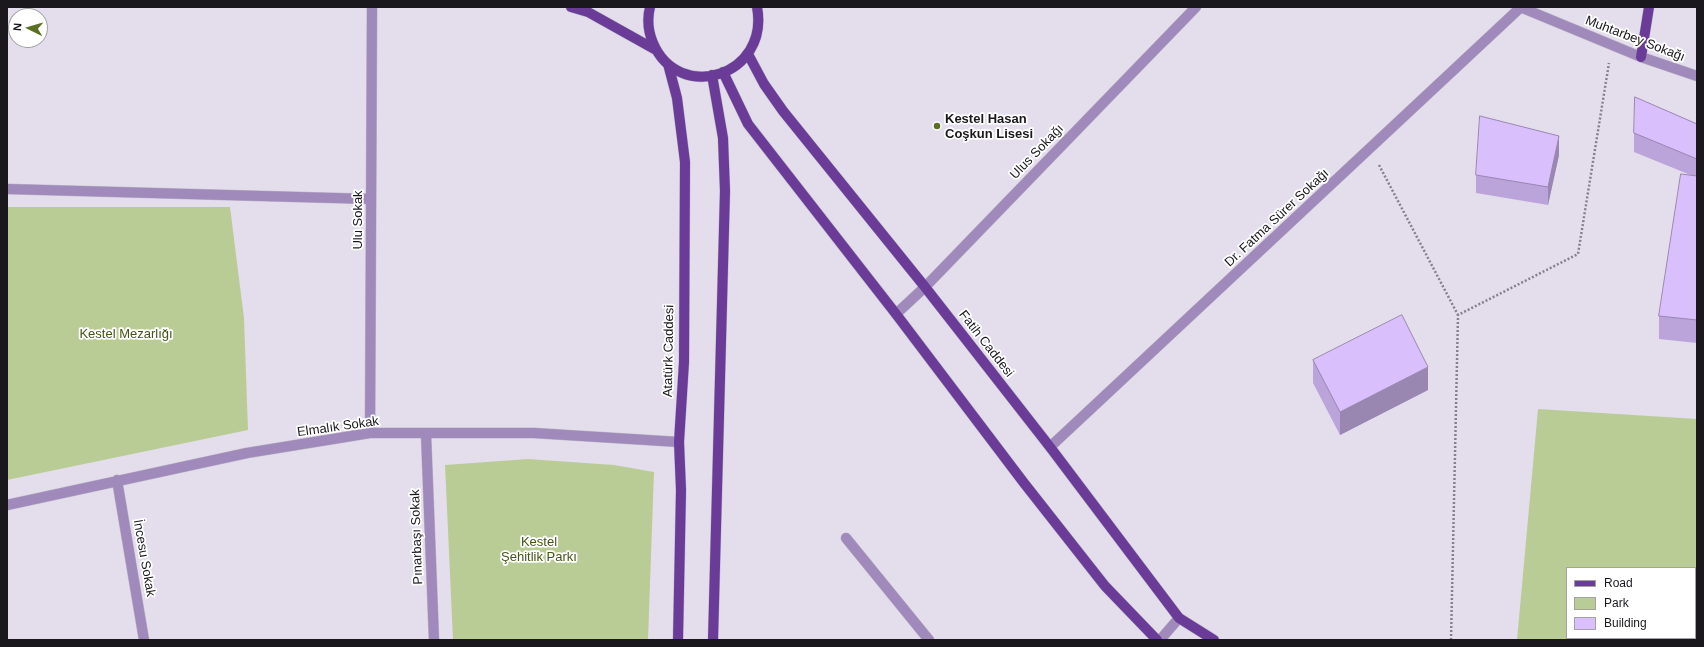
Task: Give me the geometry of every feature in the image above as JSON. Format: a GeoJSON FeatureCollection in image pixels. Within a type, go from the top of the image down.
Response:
{"type":"FeatureCollection","features":[{"type":"Feature","properties":{"kind":"main road"},"geometry":{"type":"LineString","coordinates":[[571,7],[588,12],[656,50]]}},
{"type":"Feature","properties":{"kind":"main road"},"geometry":{"type":"LineString","coordinates":[[650,7],[648,14],[649,33],[656,50],[668,64],[684,73],[701,77],[723,72],[736,67],[748,54],[757,38],[760,20],[757,7]]}},
{"type":"Feature","properties":{"kind":"main road"},"geometry":{"type":"LineString","coordinates":[[1641,57],[1649,7]]}},
{"type":"Feature","properties":{"kind":"main road","name":"Fatih Caddesi"},"geometry":{"type":"LineString","coordinates":[[748,54],[764,84],[783,111],[1050,447],[1180,618],[1214,640]]}},
{"type":"Feature","properties":{"kind":"main road","name":"Atatürk Caddesi"},"geometry":{"type":"LineString","coordinates":[[668,64],[677,98],[685,162],[684,362],[679,442],[681,490],[678,640]]}},
{"type":"Feature","properties":{"kind":"main road"},"geometry":{"type":"LineString","coordinates":[[723,72],[748,124],[1105,586],[1157,640]]}},
{"type":"Feature","properties":{"kind":"main road"},"geometry":{"type":"LineString","coordinates":[[712,75],[723,138],[725,191],[713,640]]}},
{"type":"Feature","properties":{"kind":"street","name":"Ulu Sokak"},"geometry":{"type":"LineString","coordinates":[[370,433],[372,7]]}},
{"type":"Feature","properties":{"kind":"street","name":"Ulus Sokağı"},"geometry":{"type":"LineString","coordinates":[[896,314],[925,288],[1196,7]]}},
{"type":"Feature","properties":{"kind":"street","name":"Muhtarbey Sokağı"},"geometry":{"type":"LineString","coordinates":[[1521,7],[1612,46],[1697,76]]}},
{"type":"Feature","properties":{"kind":"street","name":"Dr. Fatma Sürer Sokağı"},"geometry":{"type":"LineString","coordinates":[[1050,447],[1521,7]]}},
{"type":"Feature","properties":{"kind":"street"},"geometry":{"type":"LineString","coordinates":[[7,189],[371,199]]}},
{"type":"Feature","properties":{"kind":"street","name":"Elmalık Sokak"},"geometry":{"type":"LineString","coordinates":[[7,505],[247,453],[370,433],[534,433],[679,442]]}},
{"type":"Feature","properties":{"kind":"street","name":"Pınarbaşı Sokak"},"geometry":{"type":"LineString","coordinates":[[426,434],[434,640]]}},
{"type":"Feature","properties":{"kind":"street","name":"İncesu Sokak"},"geometry":{"type":"LineString","coordinates":[[117,480],[144,640]]}},
{"type":"Feature","properties":{"kind":"street"},"geometry":{"type":"LineString","coordinates":[[846,538],[929,640]]}},
{"type":"Feature","properties":{"kind":"street"},"geometry":{"type":"LineString","coordinates":[[1160,640],[1180,618]]}},
{"type":"Feature","properties":{"kind":"path"},"geometry":{"type":"LineString","coordinates":[[1458,315],[1578,254],[1612,46]]}},
{"type":"Feature","properties":{"kind":"path"},"geometry":{"type":"LineString","coordinates":[[1370,149],[1458,315],[1451,640]]}},
{"type":"Feature","properties":{"kind":"green space","name":"Kestel Mezarlığı"},"geometry":{"type":"Polygon","coordinates":[[[7,207],[230,207],[244,318],[248,430],[7,480],[7,207]]]}},
{"type":"Feature","properties":{"kind":"green space"},"geometry":{"type":"Polygon","coordinates":[[[1538,409],[1697,419],[1697,640],[1517,640],[1538,409]]]}},
{"type":"Feature","properties":{"kind":"green space","name":"Kestel Şehitlik Parkı"},"geometry":{"type":"Polygon","coordinates":[[[528,459],[614,465],[654,472],[648,640],[453,640],[445,465],[528,459]]]}},
{"type":"Feature","properties":{"kind":"building"},"geometry":{"type":"Polygon","coordinates":[[[1635,97],[1697,124],[1697,159],[1634,133],[1635,97]]]}},
{"type":"Feature","properties":{"kind":"building"},"geometry":{"type":"Polygon","coordinates":[[[1480,116],[1559,136],[1548,187],[1476,175],[1480,116]]]}},
{"type":"Feature","properties":{"kind":"building"},"geometry":{"type":"Polygon","coordinates":[[[1681,174],[1697,176],[1697,320],[1659,316],[1681,174]]]}},
{"type":"Feature","properties":{"kind":"building"},"geometry":{"type":"Polygon","coordinates":[[[1402,315],[1428,367],[1340,412],[1313,360],[1402,315]]]}},
{"type":"Feature","properties":{"kind":"place","name":"Kestel Hasan Coşkun Lisesi"},"geometry":{"type":"Point","coordinates":[937,126]}}]}
